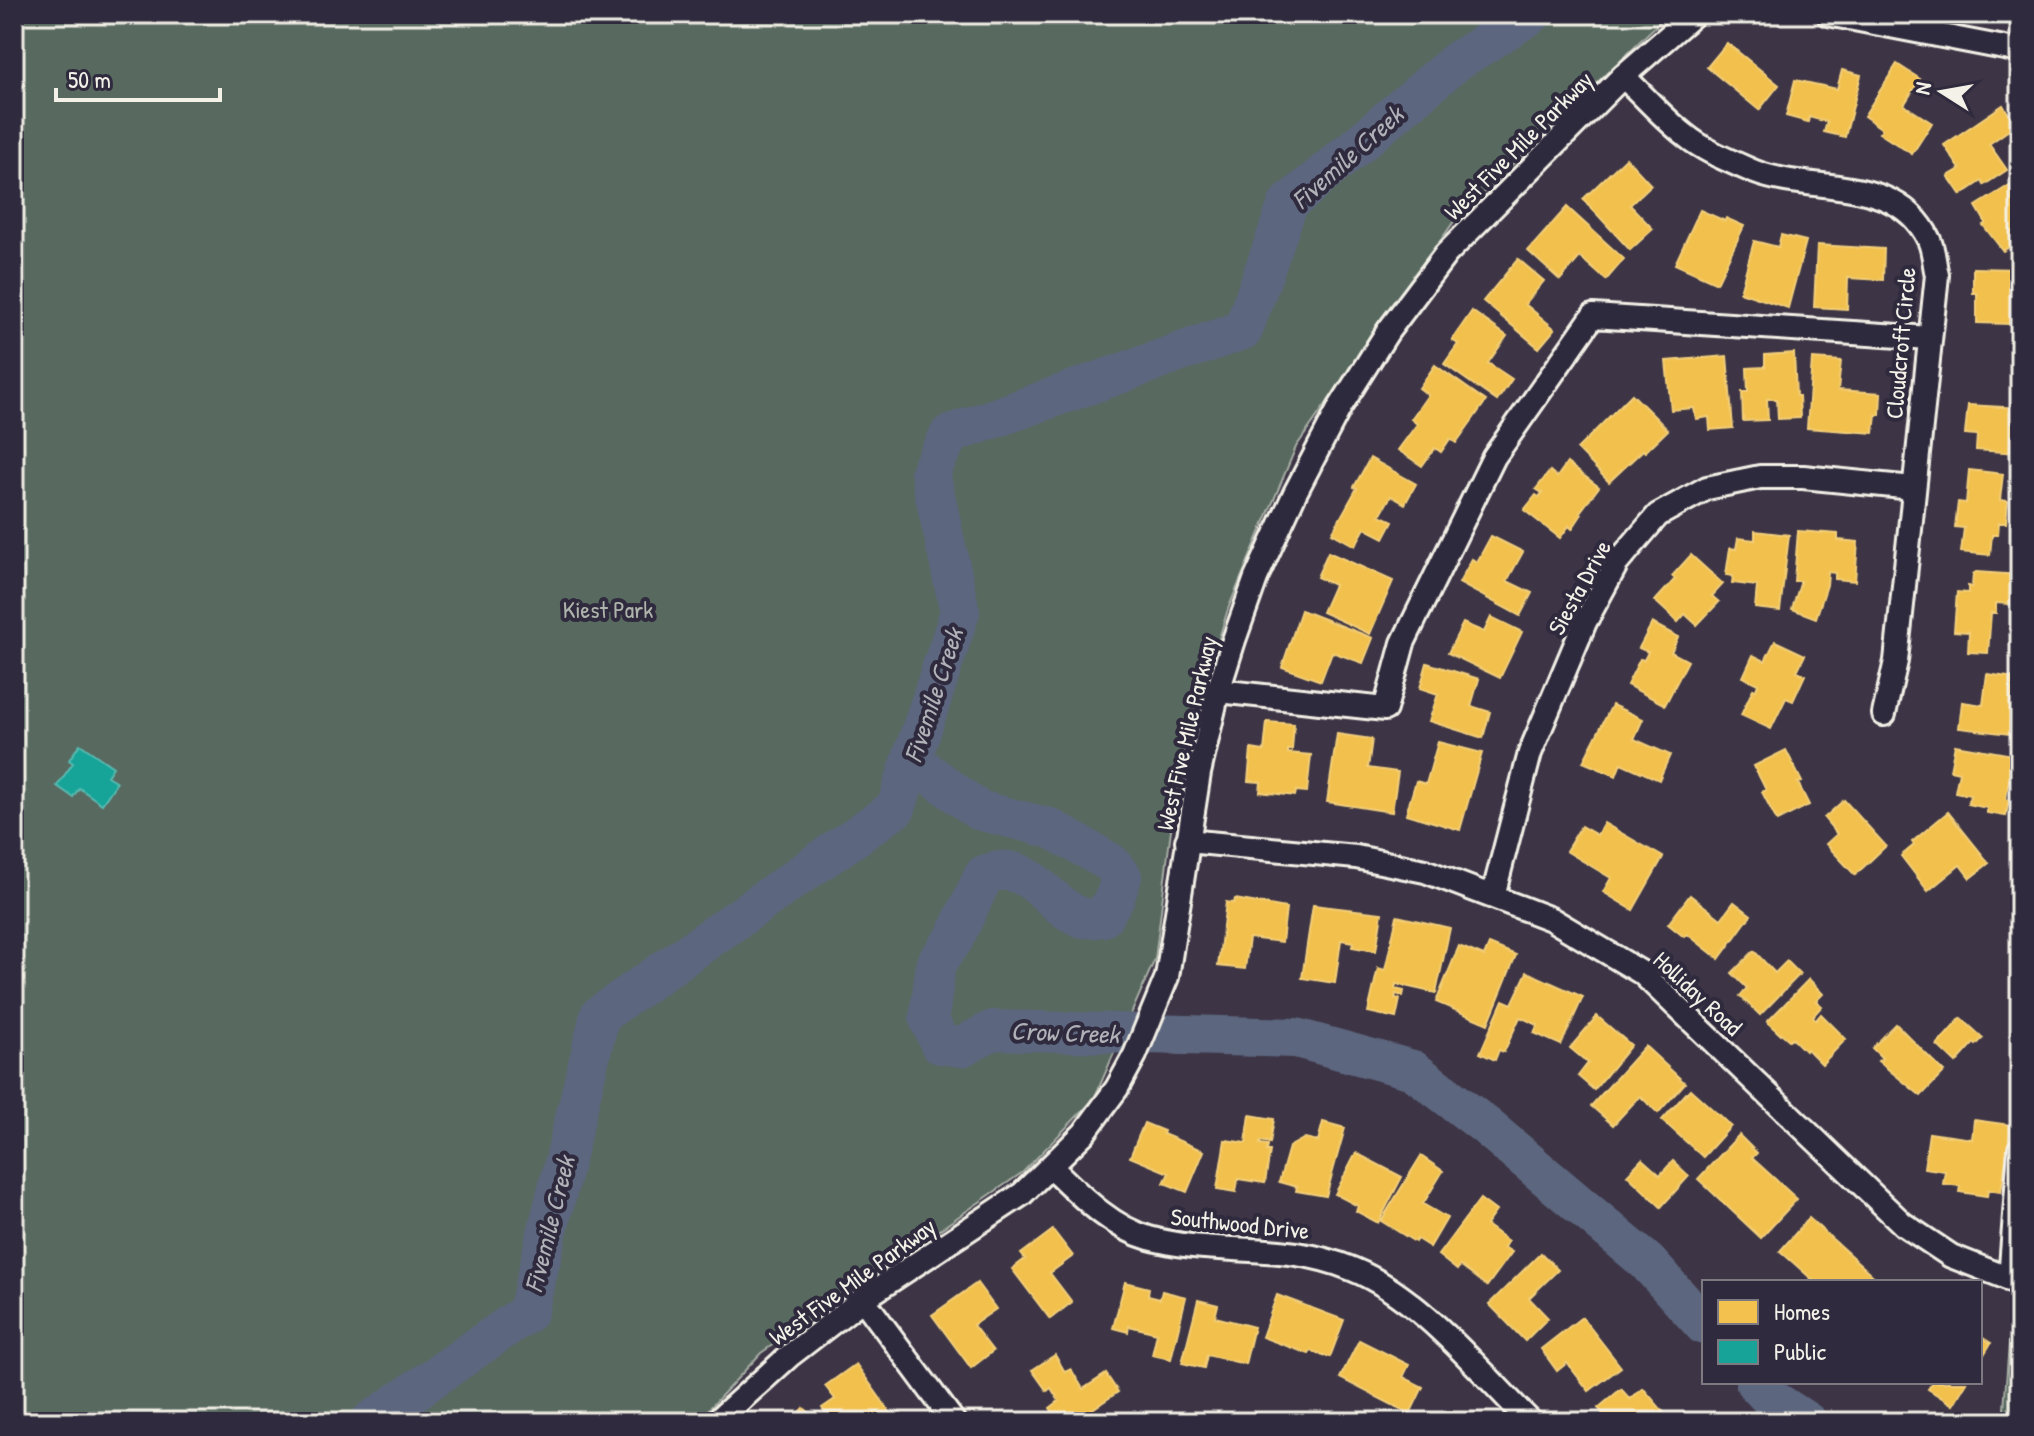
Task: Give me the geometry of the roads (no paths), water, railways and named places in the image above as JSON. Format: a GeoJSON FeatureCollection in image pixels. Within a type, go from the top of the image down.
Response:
{"type":"FeatureCollection","features":[{"type":"Feature","properties":{"kind":"street","name":"West Five Mile Parkway"},"geometry":{"type":"LineString","coordinates":[[716,1422],[789,1356],[863,1299],[1022,1194],[1084,1133],[1117,1088],[1135,1055],[1167,977],[1187,841],[1218,691],[1256,578],[1295,493],[1340,407],[1388,331],[1446,254],[1623,76],[1694,14]]}},
{"type":"Feature","properties":{"kind":"street"},"geometry":{"type":"LineString","coordinates":[[1828,14],[2020,51]]}},
{"type":"Feature","properties":{"kind":"street","name":"Cloudcroft Circle"},"geometry":{"type":"LineString","coordinates":[[1623,76],[1685,136],[1717,154],[1757,173],[1798,183],[1866,192],[1895,201],[1914,216],[1930,241],[1937,275],[1896,661],[1884,714]]}},
{"type":"Feature","properties":{"kind":"street"},"geometry":{"type":"LineString","coordinates":[[1218,691],[1385,709],[1403,643],[1494,457],[1593,316],[1930,338]]}},
{"type":"Feature","properties":{"kind":"street","name":"Siesta Drive"},"geometry":{"type":"LineString","coordinates":[[1493,896],[1530,753],[1585,622],[1617,563],[1658,515],[1707,488],[1760,477],[1803,477],[1913,488]]}},
{"type":"Feature","properties":{"kind":"street","name":"Holliday Road"},"geometry":{"type":"LineString","coordinates":[[1187,841],[1356,857],[1425,871],[1551,919],[1642,973],[1903,1224],[1951,1256],[2015,1281]]}},
{"type":"Feature","properties":{"kind":"street"},"geometry":{"type":"LineString","coordinates":[[2015,1281],[2020,1149]]}},
{"type":"Feature","properties":{"kind":"street","name":"Southwood Drive"},"geometry":{"type":"LineString","coordinates":[[1051,1167],[1108,1218],[1146,1237],[1186,1245],[1310,1255],[1353,1269],[1385,1285],[1432,1323],[1531,1422]]}},
{"type":"Feature","properties":{"kind":"street"},"geometry":{"type":"LineString","coordinates":[[863,1299],[954,1422]]}},
{"type":"Feature","properties":{"kind":"waterway","name":"Fivemile Creek"},"geometry":{"type":"LineString","coordinates":[[370,1422],[528,1312],[600,1015],[896,808],[960,612],[930,472],[950,434],[1243,330],[1288,204],[1457,61],[1532,14]]}},
{"type":"Feature","properties":{"kind":"waterway","name":"Crow Creek"},"geometry":{"type":"LineString","coordinates":[[912,760],[978,810],[1050,828],[1111,863],[1122,877],[1103,917],[1083,918],[1070,912],[1026,877],[1000,871],[984,875],[954,939],[936,963],[929,1019],[940,1044],[961,1047],[993,1030],[1296,1038],[1413,1070],[1486,1126],[1647,1262],[1702,1323]]}},
{"type":"Feature","properties":{"kind":"waterway","name":"Crow Creek"},"geometry":{"type":"LineString","coordinates":[[1757,1384],[1770,1398],[1807,1422]]}},
{"type":"Feature","properties":{"kind":"park label","name":"Kiest Park"},"geometry":{"type":"Point","coordinates":[608,609]}}]}
